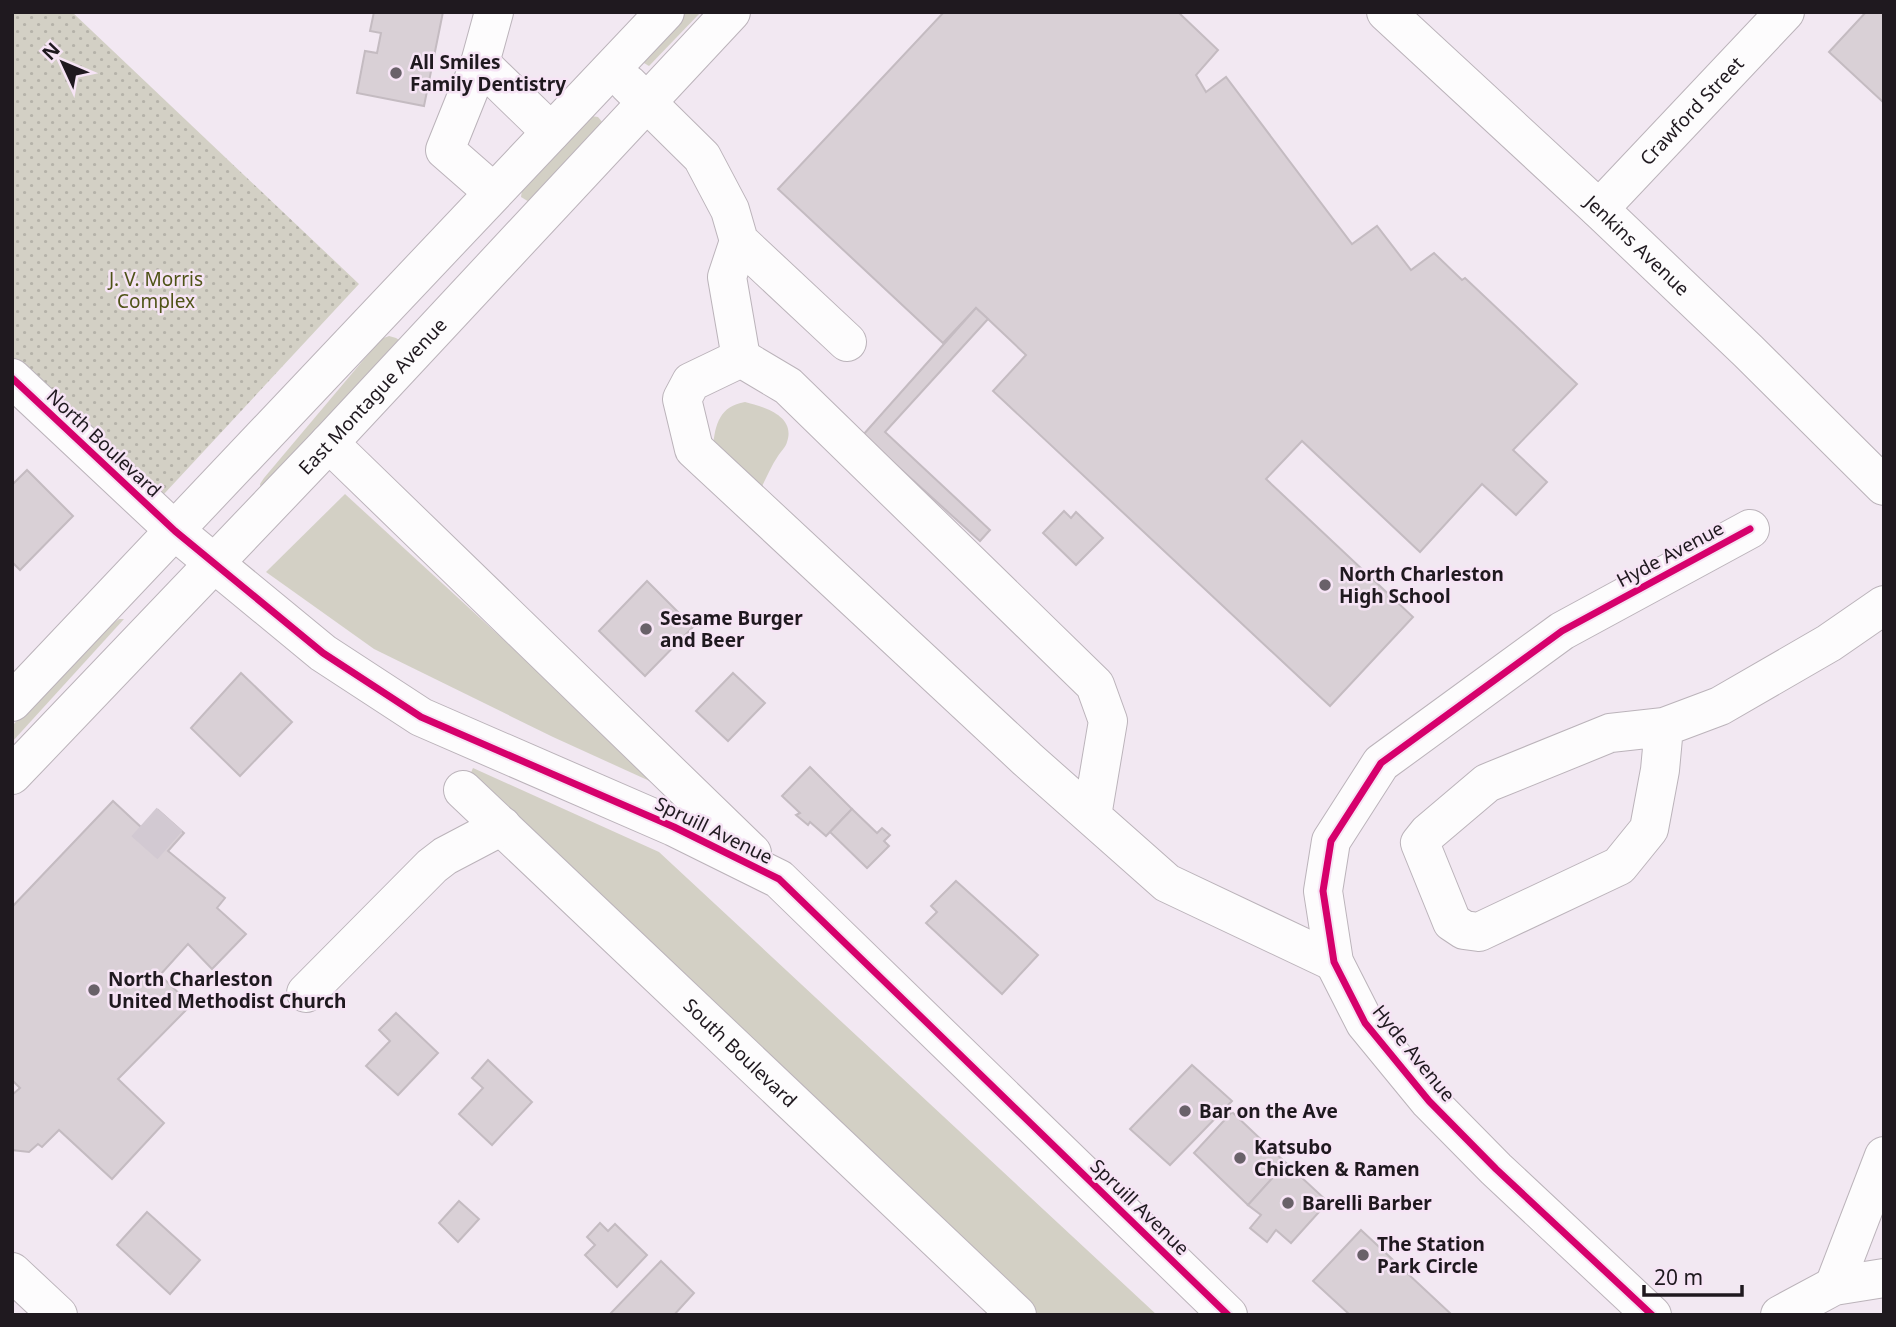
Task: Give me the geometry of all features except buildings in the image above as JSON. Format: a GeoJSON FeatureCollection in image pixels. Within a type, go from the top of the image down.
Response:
{"type":"FeatureCollection","features":[{"type":"Feature","properties":{"kind":"street"},"geometry":{"type":"LineString","coordinates":[[493,192],[445,150],[480,64],[494,12]]}},
{"type":"Feature","properties":{"kind":"street"},"geometry":{"type":"LineString","coordinates":[[12,702],[664,12]]}},
{"type":"Feature","properties":{"kind":"street","name":"East Montague Avenue"},"geometry":{"type":"LineString","coordinates":[[12,775],[329,443],[731,12]]}},
{"type":"Feature","properties":{"kind":"street","name":"Jenkins Avenue"},"geometry":{"type":"LineString","coordinates":[[1386,12],[1599,209],[1884,486]]}},
{"type":"Feature","properties":{"kind":"street","name":"Crawford Street"},"geometry":{"type":"LineString","coordinates":[[1599,209],[1764,19]]}},
{"type":"Feature","properties":{"kind":"street"},"geometry":{"type":"LineString","coordinates":[[480,64],[551,132]]}},
{"type":"Feature","properties":{"kind":"street"},"geometry":{"type":"LineString","coordinates":[[611,68],[702,157],[730,210],[738,242],[727,277],[741,358],[788,386],[1095,685],[1108,721],[1092,816]]}},
{"type":"Feature","properties":{"kind":"street"},"geometry":{"type":"LineString","coordinates":[[738,242],[847,342]]}},
{"type":"Feature","properties":{"kind":"street"},"geometry":{"type":"LineString","coordinates":[[741,358],[691,382],[682,399],[694,449],[1027,759],[1167,883],[1334,962]]}},
{"type":"Feature","properties":{"kind":"street","name":"North Boulevard"},"geometry":{"type":"LineString","coordinates":[[12,378],[175,531]]}},
{"type":"Feature","properties":{"kind":"street"},"geometry":{"type":"LineString","coordinates":[[329,443],[779,879]]}},
{"type":"Feature","properties":{"kind":"street","name":"Hyde Avenue"},"geometry":{"type":"LineString","coordinates":[[1652,1315],[1496,1169],[1429,1101],[1366,1023],[1334,962],[1323,891],[1331,841],[1381,763],[1562,631],[1750,529]]}},
{"type":"Feature","properties":{"kind":"street","name":"Spruill Avenue"},"geometry":{"type":"LineString","coordinates":[[175,531],[323,653],[421,717],[674,827],[779,879],[1228,1315]]}},
{"type":"Feature","properties":{"kind":"street"},"geometry":{"type":"LineString","coordinates":[[1664,727],[1660,770],[1648,829],[1619,866],[1479,932],[1464,930],[1452,922],[1420,843],[1428,833],[1487,783],[1610,733],[1664,727],[1720,706],[1829,643],[1884,605]]}},
{"type":"Feature","properties":{"kind":"street","name":"South Boulevard"},"geometry":{"type":"LineString","coordinates":[[463,790],[1017,1315]]}},
{"type":"Feature","properties":{"kind":"street"},"geometry":{"type":"LineString","coordinates":[[306,993],[432,866],[445,856],[502,826]]}},
{"type":"Feature","properties":{"kind":"street"},"geometry":{"type":"LineString","coordinates":[[1834,1286],[1884,1156]]}},
{"type":"Feature","properties":{"kind":"street"},"geometry":{"type":"LineString","coordinates":[[12,1272],[58,1315]]}},
{"type":"Feature","properties":{"kind":"street"},"geometry":{"type":"LineString","coordinates":[[1780,1315],[1834,1286],[1884,1278]]}},
{"type":"Feature","properties":{"kind":"green space","name":"J. V. Morris Complex"},"geometry":{"type":"Polygon","coordinates":[[[12,12],[72,12],[359,284],[151,508],[12,378],[12,12]]]}},
{"type":"Feature","properties":{"kind":"green space"},"geometry":{"type":"Polygon","coordinates":[[[685,12],[701,12],[649,66],[644,63],[642,59],[685,12]]]}},
{"type":"Feature","properties":{"kind":"green space"},"geometry":{"type":"Polygon","coordinates":[[[591,116],[598,117],[603,123],[531,203],[521,197],[522,190],[591,116]]]}},
{"type":"Feature","properties":{"kind":"green space"},"geometry":{"type":"Polygon","coordinates":[[[389,336],[402,342],[261,489],[260,484],[264,478],[381,339],[389,336]]]}},
{"type":"Feature","properties":{"kind":"green space"},"geometry":{"type":"Polygon","coordinates":[[[745,402],[776,414],[783,419],[789,433],[786,446],[760,490],[713,447],[720,417],[730,407],[745,402]]]}},
{"type":"Feature","properties":{"kind":"green space"},"geometry":{"type":"Polygon","coordinates":[[[345,494],[665,788],[553,737],[374,649],[266,572],[345,494]]]}},
{"type":"Feature","properties":{"kind":"green space"},"geometry":{"type":"Polygon","coordinates":[[[119,619],[124,619],[12,742],[12,726],[95,638],[119,619]]]}},
{"type":"Feature","properties":{"kind":"green space"},"geometry":{"type":"Polygon","coordinates":[[[473,768],[659,852],[1157,1315],[1037,1315],[943,1226],[463,790],[473,768]]]}},
{"type":"Feature","properties":{"kind":"tunnel"},"geometry":{"type":"LineString","coordinates":[[144,822],[170,845]]}},
{"type":"Feature","properties":{"kind":"cycle path"},"geometry":{"type":"LineString","coordinates":[[12,378],[175,531],[323,653],[421,717],[674,827],[779,879],[1228,1315]]}},
{"type":"Feature","properties":{"kind":"cycle path"},"geometry":{"type":"LineString","coordinates":[[1652,1315],[1496,1169],[1429,1101],[1365,1023],[1334,962],[1323,891],[1331,841],[1381,763],[1562,631],[1750,529]]}},
{"type":"Feature","properties":{"kind":"place","name":"All Smiles Family Dentistry"},"geometry":{"type":"Point","coordinates":[396,73]}},
{"type":"Feature","properties":{"kind":"place","name":"North Charleston High School"},"geometry":{"type":"Point","coordinates":[1325,585]}},
{"type":"Feature","properties":{"kind":"place","name":"Sesame Burger and Beer"},"geometry":{"type":"Point","coordinates":[646,629]}},
{"type":"Feature","properties":{"kind":"place","name":"North Charleston United Methodist Church"},"geometry":{"type":"Point","coordinates":[94,990]}},
{"type":"Feature","properties":{"kind":"place","name":"Bar on the Ave"},"geometry":{"type":"Point","coordinates":[1185,1111]}},
{"type":"Feature","properties":{"kind":"place","name":"Katsubo Chicken & Ramen"},"geometry":{"type":"Point","coordinates":[1240,1158]}},
{"type":"Feature","properties":{"kind":"place","name":"Barelli Barber"},"geometry":{"type":"Point","coordinates":[1288,1203]}},
{"type":"Feature","properties":{"kind":"place","name":"The Station Park Circle"},"geometry":{"type":"Point","coordinates":[1363,1255]}}]}
